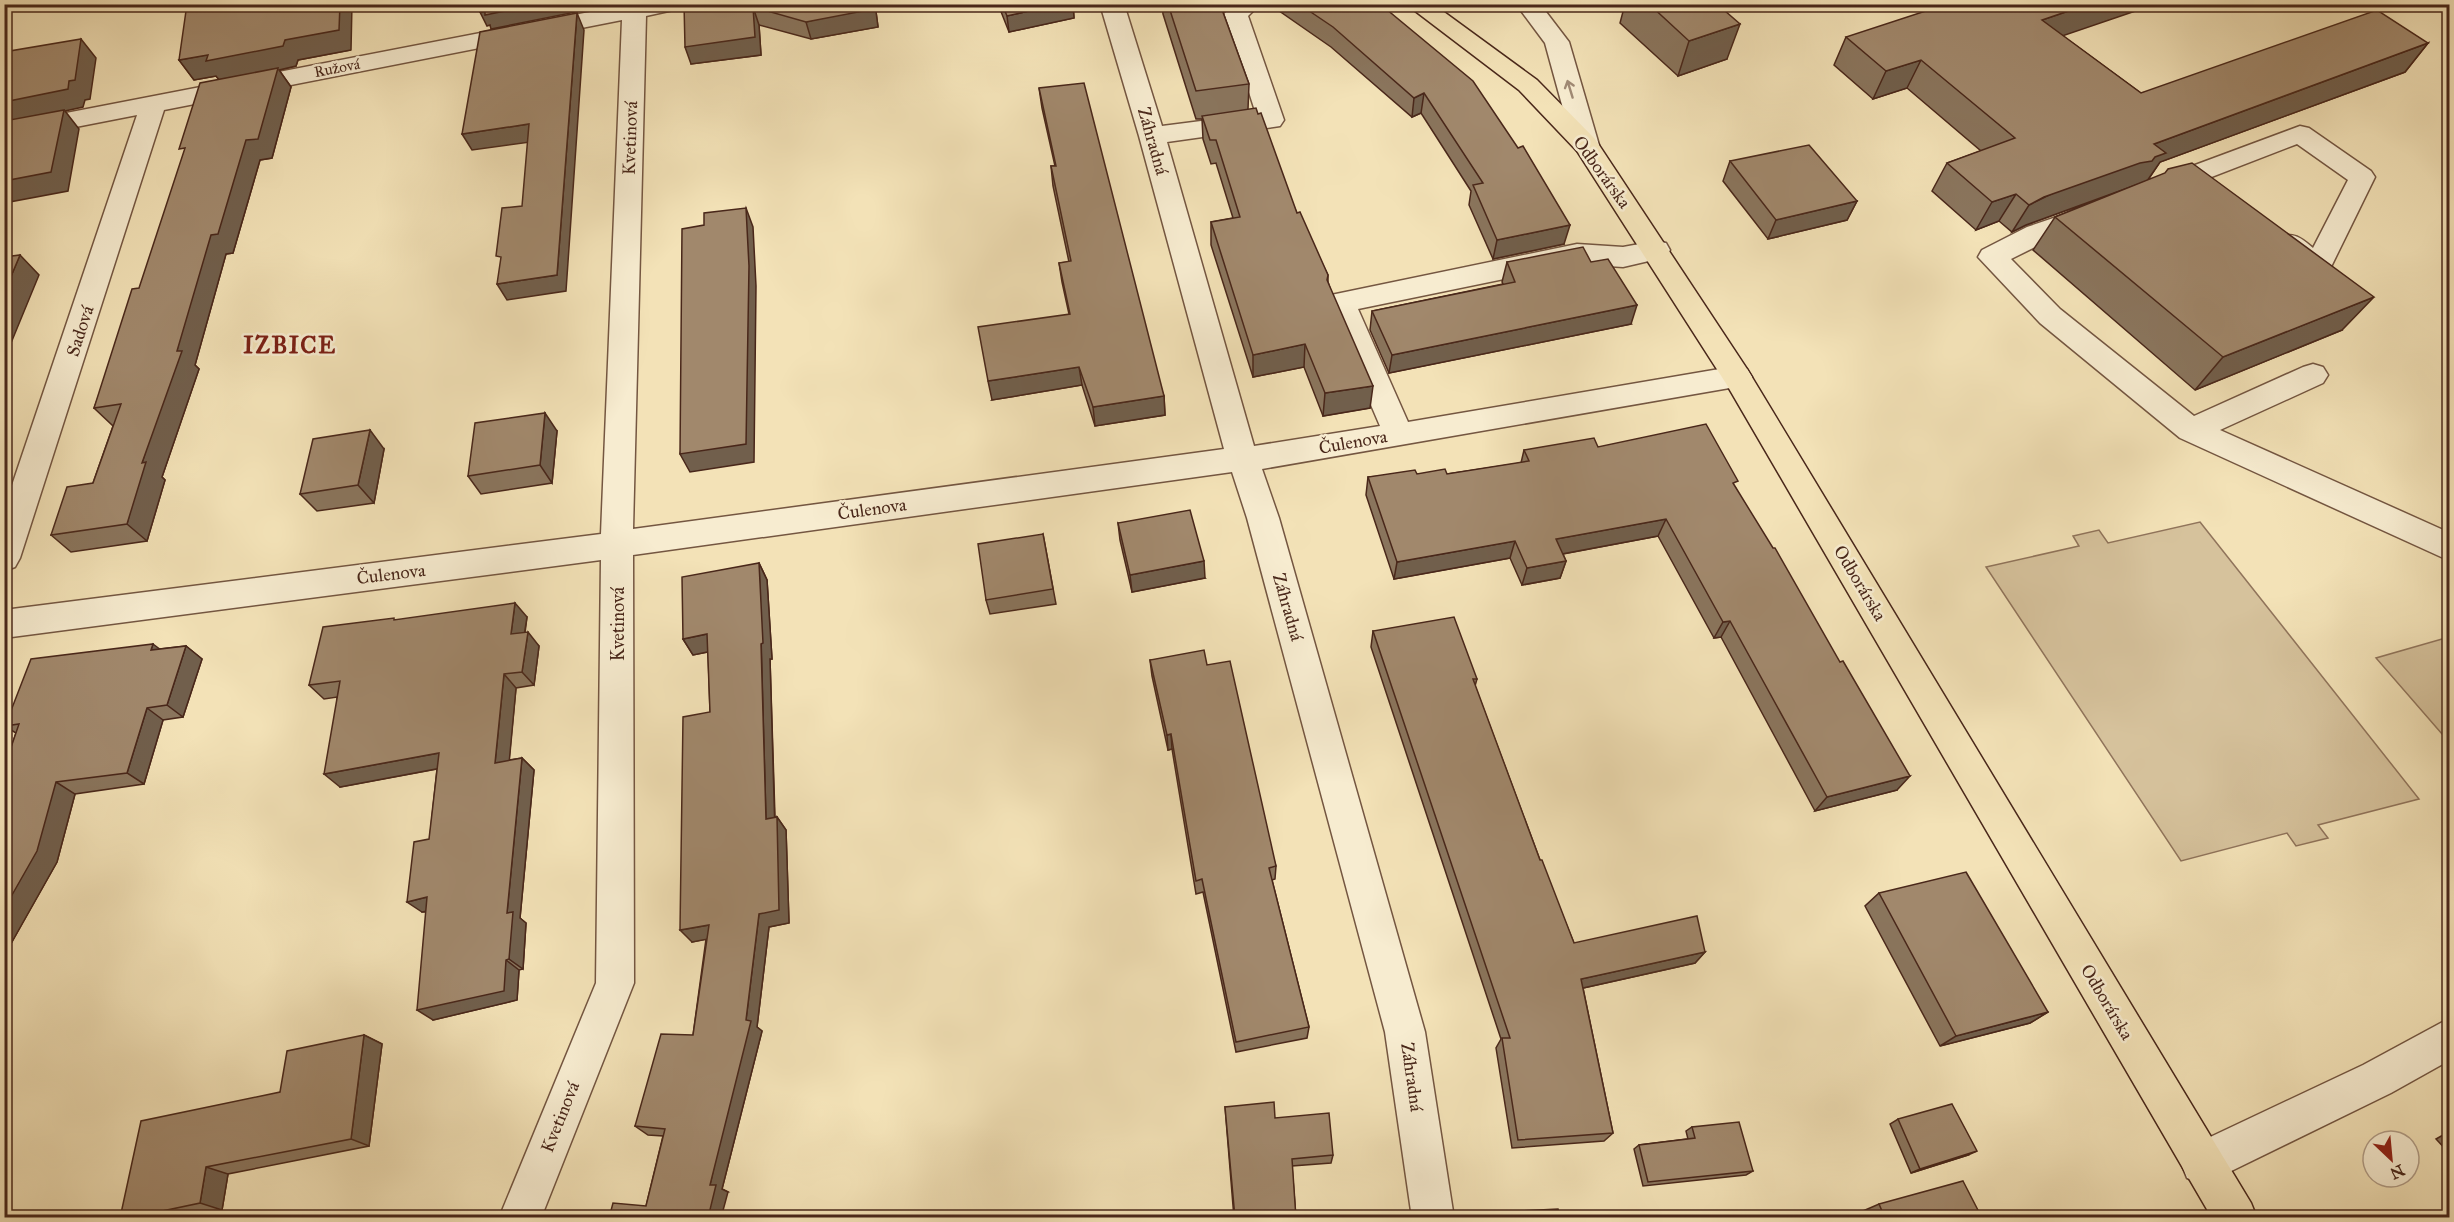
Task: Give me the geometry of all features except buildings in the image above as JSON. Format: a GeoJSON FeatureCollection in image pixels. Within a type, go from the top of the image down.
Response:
{"type":"FeatureCollection","features":[{"type":"Feature","properties":{"kind":"main road","name":"Odborárska"},"geometry":{"type":"LineString","coordinates":[[1417,4],[1528,85],[1586,145],[1737,377],[2236,1218]]}},
{"type":"Feature","properties":{"kind":"street","name":"Ružová"},"geometry":{"type":"LineString","coordinates":[[4,132],[670,4]]}},
{"type":"Feature","properties":{"kind":"street","name":"Záhradná"},"geometry":{"type":"LineString","coordinates":[[1112,4],[1152,136],[1236,438],[1245,458],[1406,1032],[1433,1218]]}},
{"type":"Feature","properties":{"kind":"street"},"geometry":{"type":"LineString","coordinates":[[1152,136],[1271,120],[1236,14],[1249,4]]}},
{"type":"Feature","properties":{"kind":"street"},"geometry":{"type":"LineString","coordinates":[[1527,4],[1557,42],[1586,145]]}},
{"type":"Feature","properties":{"kind":"street","name":"Kvetinová"},"geometry":{"type":"LineString","coordinates":[[520,1218],[615,983],[617,544],[634,11]]}},
{"type":"Feature","properties":{"kind":"street","name":"Sadová"},"geometry":{"type":"LineString","coordinates":[[4,558],[154,103]]}},
{"type":"Feature","properties":{"kind":"street"},"geometry":{"type":"LineString","coordinates":[[2146,193],[2206,181],[2300,134],[2362,177],[2318,266],[2271,230]]}},
{"type":"Feature","properties":{"kind":"street"},"geometry":{"type":"LineString","coordinates":[[2110,207],[2037,234],[1992,257],[2050,316],[2191,430],[2450,548]]}},
{"type":"Feature","properties":{"kind":"street"},"geometry":{"type":"LineString","coordinates":[[1398,434],[1341,302],[1577,254],[1623,257],[1656,250]]}},
{"type":"Feature","properties":{"kind":"street"},"geometry":{"type":"LineString","coordinates":[[2191,430],[2313,375]]}},
{"type":"Feature","properties":{"kind":"street","name":"Čulenova"},"geometry":{"type":"LineString","coordinates":[[4,624],[617,544],[1245,458],[1269,457],[1737,377]]}},
{"type":"Feature","properties":{"kind":"street"},"geometry":{"type":"LineString","coordinates":[[2202,1163],[2377,1079],[2450,1038]]}},
{"type":"Feature","properties":{"kind":"shaded area"},"geometry":{"type":"Polygon","coordinates":[[[2200,522],[2419,799],[2318,825],[2328,838],[2296,846],[2287,833],[2181,861],[1986,567],[2079,546],[2073,536],[2099,530],[2108,543],[2200,522]]]}},
{"type":"Feature","properties":{"kind":"shaded area"},"geometry":{"type":"Polygon","coordinates":[[[2450,637],[2449,742],[2376,658],[2450,637]]]}},
{"type":"Feature","properties":{"kind":"district","name":"IZBICE"},"geometry":{"type":"Point","coordinates":[290,345]}}]}
